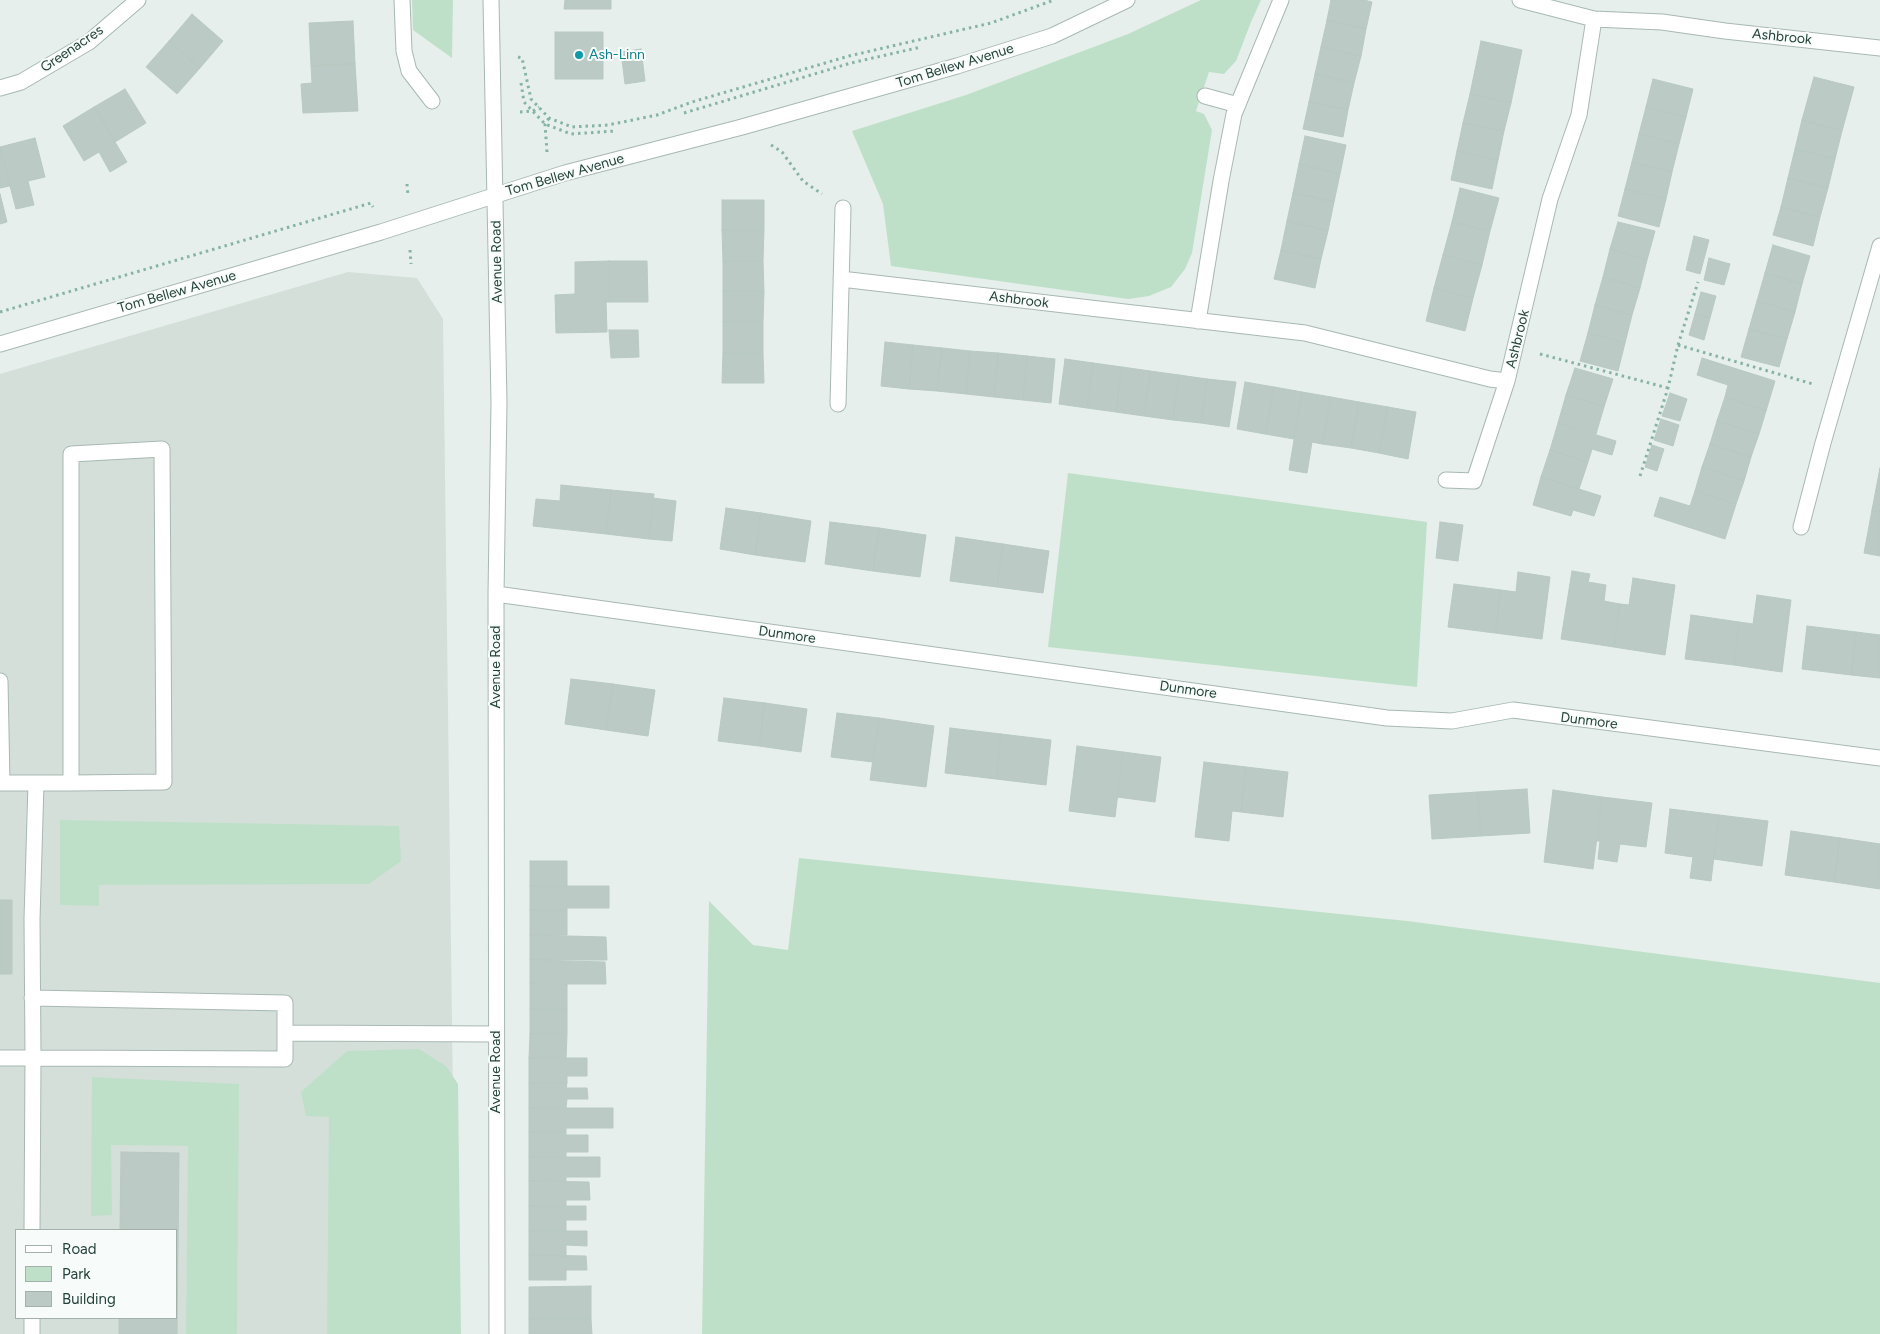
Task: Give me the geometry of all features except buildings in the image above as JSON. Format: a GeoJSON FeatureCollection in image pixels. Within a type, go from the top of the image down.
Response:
{"type":"FeatureCollection","features":[{"type":"Feature","properties":{"kind":"street","name":"Greenacres"},"geometry":{"type":"LineString","coordinates":[[0,88],[21,82],[89,42],[138,0]]}},
{"type":"Feature","properties":{"kind":"street"},"geometry":{"type":"LineString","coordinates":[[402,0],[404,51],[409,70],[432,102]]}},
{"type":"Feature","properties":{"kind":"street","name":"Avenue Road"},"geometry":{"type":"LineString","coordinates":[[490,0],[499,402],[496,594],[496,1334]]}},
{"type":"Feature","properties":{"kind":"street","name":"Tom Bellew Avenue"},"geometry":{"type":"LineString","coordinates":[[0,344],[381,232],[565,173],[742,127],[957,66],[1052,36],[1127,0]]}},
{"type":"Feature","properties":{"kind":"street"},"geometry":{"type":"LineString","coordinates":[[1198,321],[1234,114],[1281,0]]}},
{"type":"Feature","properties":{"kind":"street","name":"Ashbrook"},"geometry":{"type":"LineString","coordinates":[[1520,0],[1594,19],[1662,22],[1880,48]]}},
{"type":"Feature","properties":{"kind":"street","name":"Ashbrook"},"geometry":{"type":"LineString","coordinates":[[841,278],[1305,333],[1507,381],[1550,199],[1579,115],[1594,19]]}},
{"type":"Feature","properties":{"kind":"street"},"geometry":{"type":"LineString","coordinates":[[1205,96],[1238,105]]}},
{"type":"Feature","properties":{"kind":"street"},"geometry":{"type":"LineString","coordinates":[[838,404],[843,208]]}},
{"type":"Feature","properties":{"kind":"street"},"geometry":{"type":"LineString","coordinates":[[1801,527],[1880,246]]}},
{"type":"Feature","properties":{"kind":"street"},"geometry":{"type":"LineString","coordinates":[[1446,480],[1474,481],[1507,381]]}},
{"type":"Feature","properties":{"kind":"street"},"geometry":{"type":"LineString","coordinates":[[0,682],[1,783],[72,783],[164,782],[162,449],[71,454],[72,783]]}},
{"type":"Feature","properties":{"kind":"street","name":"Dunmore"},"geometry":{"type":"LineString","coordinates":[[496,594],[1387,718],[1452,721],[1513,710],[1880,758]]}},
{"type":"Feature","properties":{"kind":"street"},"geometry":{"type":"LineString","coordinates":[[32,1229],[32,998],[36,783]]}},
{"type":"Feature","properties":{"kind":"street"},"geometry":{"type":"LineString","coordinates":[[0,1058],[285,1059],[285,1003],[32,998]]}},
{"type":"Feature","properties":{"kind":"street"},"geometry":{"type":"LineString","coordinates":[[285,1033],[496,1034]]}},
{"type":"Feature","properties":{"kind":"street"},"geometry":{"type":"LineString","coordinates":[[32,1319],[32,1334]]}},
{"type":"Feature","properties":{"kind":"path"},"geometry":{"type":"LineString","coordinates":[[491,53],[522,58],[531,99],[550,118],[572,127],[608,124],[657,115],[692,102],[849,56],[991,23],[1054,0]]}},
{"type":"Feature","properties":{"kind":"path"},"geometry":{"type":"LineString","coordinates":[[677,116],[851,63],[927,46]]}},
{"type":"Feature","properties":{"kind":"path"},"geometry":{"type":"LineString","coordinates":[[491,68],[519,77],[524,102],[545,124],[571,134],[620,130]]}},
{"type":"Feature","properties":{"kind":"path"},"geometry":{"type":"LineString","coordinates":[[742,127],[782,152],[803,182],[843,208]]}},
{"type":"Feature","properties":{"kind":"path"},"geometry":{"type":"LineString","coordinates":[[0,312],[371,203],[381,232]]}},
{"type":"Feature","properties":{"kind":"path"},"geometry":{"type":"LineString","coordinates":[[1640,476],[1668,388],[1678,345],[1698,282]]}},
{"type":"Feature","properties":{"kind":"path"},"geometry":{"type":"LineString","coordinates":[[1678,345],[1838,392]]}},
{"type":"Feature","properties":{"kind":"path"},"geometry":{"type":"LineString","coordinates":[[1516,348],[1668,388]]}},
{"type":"Feature","properties":{"kind":"shaded area"},"geometry":{"type":"Polygon","coordinates":[[[348,272],[417,278],[443,319],[456,1334],[0,1334],[0,374],[348,272]]]}},
{"type":"Feature","properties":{"kind":"green space"},"geometry":{"type":"Polygon","coordinates":[[[412,0],[453,0],[452,58],[413,30],[412,0]]]}},
{"type":"Feature","properties":{"kind":"green space"},"geometry":{"type":"Polygon","coordinates":[[[1201,0],[1261,0],[1236,61],[1224,74],[1209,72],[1196,111],[1204,114],[1212,130],[1192,253],[1185,269],[1171,287],[1149,296],[1128,299],[891,266],[883,204],[852,131],[966,95],[1128,34],[1201,0]]]}},
{"type":"Feature","properties":{"kind":"green space"},"geometry":{"type":"Polygon","coordinates":[[[1068,473],[1427,522],[1417,687],[1048,647],[1068,473]]]}},
{"type":"Feature","properties":{"kind":"green space"},"geometry":{"type":"Polygon","coordinates":[[[60,820],[399,826],[401,861],[369,884],[99,885],[99,906],[60,905],[60,820]]]}},
{"type":"Feature","properties":{"kind":"green space"},"geometry":{"type":"Polygon","coordinates":[[[799,858],[1407,921],[1880,983],[1880,1334],[702,1334],[709,901],[753,945],[788,950],[799,858]]]}},
{"type":"Feature","properties":{"kind":"green space"},"geometry":{"type":"Polygon","coordinates":[[[419,1049],[446,1066],[458,1084],[461,1334],[327,1334],[329,1117],[306,1116],[301,1092],[347,1051],[419,1049]]]}},
{"type":"Feature","properties":{"kind":"green space"},"geometry":{"type":"Polygon","coordinates":[[[92,1077],[239,1084],[237,1334],[186,1334],[188,1146],[111,1145],[112,1215],[91,1216],[92,1077]]]}},
{"type":"Feature","properties":{"kind":"place","name":"Ash-Linn"},"geometry":{"type":"Point","coordinates":[579,55]}}]}
